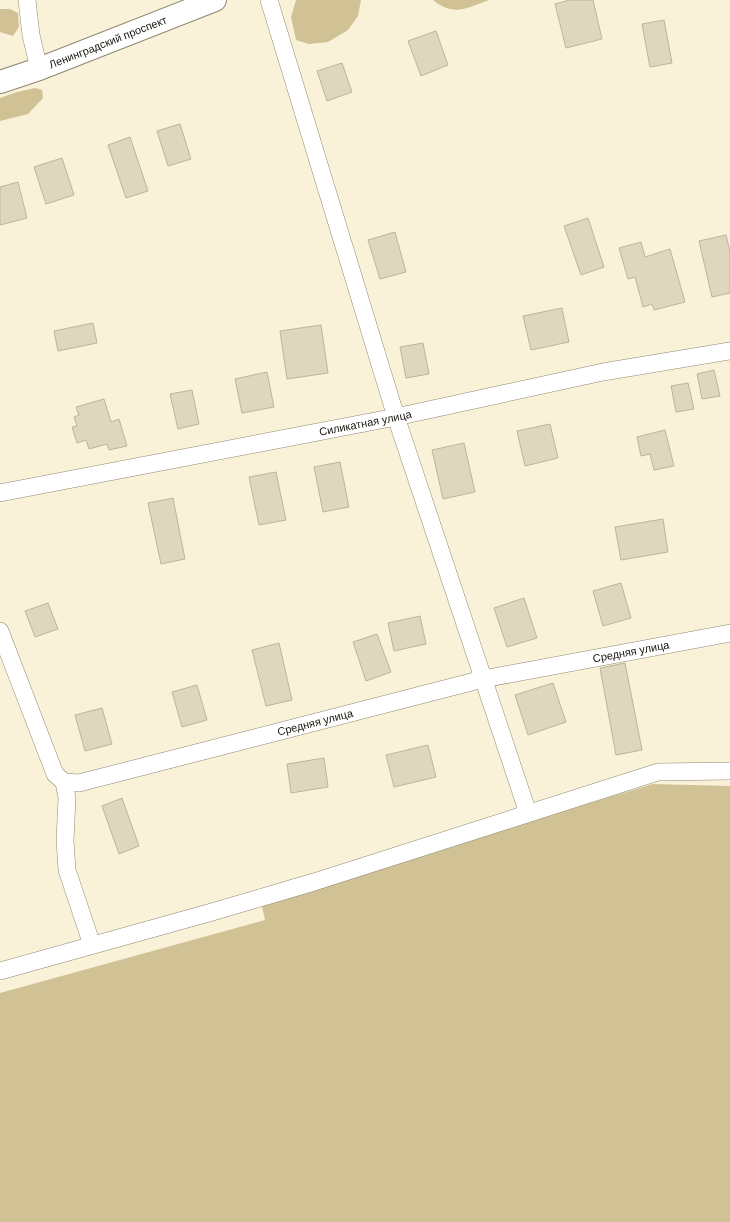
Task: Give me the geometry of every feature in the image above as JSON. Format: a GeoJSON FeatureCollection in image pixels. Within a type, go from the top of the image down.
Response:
{"type":"FeatureCollection","features":[{"type":"Feature","properties":{"kind":"main road","name":"Ленинградский проспект"},"geometry":{"type":"LineString","coordinates":[[0,82],[39,69],[215,0]]}},
{"type":"Feature","properties":{"kind":"street"},"geometry":{"type":"LineString","coordinates":[[27,0],[31,35],[39,69]]}},
{"type":"Feature","properties":{"kind":"street"},"geometry":{"type":"LineString","coordinates":[[269,0],[396,417],[528,813]]}},
{"type":"Feature","properties":{"kind":"street","name":"Силикатная улица"},"geometry":{"type":"LineString","coordinates":[[0,492],[396,417],[603,372],[730,352]]}},
{"type":"Feature","properties":{"kind":"street"},"geometry":{"type":"LineString","coordinates":[[0,631],[55,774],[64,782],[67,798],[65,840],[67,870],[92,945]]}},
{"type":"Feature","properties":{"kind":"street","name":"Средняя улица"},"geometry":{"type":"LineString","coordinates":[[64,782],[80,783],[483,679],[730,633]]}},
{"type":"Feature","properties":{"kind":"street"},"geometry":{"type":"LineString","coordinates":[[0,971],[314,882],[658,772],[730,771]]}},
{"type":"Feature","properties":{"kind":"shaded area"},"geometry":{"type":"Polygon","coordinates":[[[296,0],[361,0],[358,16],[348,30],[328,42],[309,44],[296,40],[291,17],[296,0]]]}},
{"type":"Feature","properties":{"kind":"shaded area"},"geometry":{"type":"Polygon","coordinates":[[[433,0],[489,0],[467,8],[454,10],[433,0]]]}},
{"type":"Feature","properties":{"kind":"shaded area"},"geometry":{"type":"Polygon","coordinates":[[[0,9],[10,9],[18,13],[19,27],[13,36],[0,32],[0,9]]]}},
{"type":"Feature","properties":{"kind":"shaded area"},"geometry":{"type":"Polygon","coordinates":[[[35,88],[42,90],[43,98],[28,114],[0,121],[0,98],[35,88]]]}},
{"type":"Feature","properties":{"kind":"shaded area"},"geometry":{"type":"Polygon","coordinates":[[[653,784],[730,786],[730,1222],[0,1222],[0,993],[265,920],[261,902],[653,784]]]}},
{"type":"Feature","properties":{"kind":"building"},"geometry":{"type":"Polygon","coordinates":[[[570,0],[593,0],[602,39],[566,48],[555,4],[570,0]]]}},
{"type":"Feature","properties":{"kind":"building"},"geometry":{"type":"Polygon","coordinates":[[[664,20],[672,63],[650,67],[642,24],[664,20]]]}},
{"type":"Feature","properties":{"kind":"building"},"geometry":{"type":"Polygon","coordinates":[[[436,31],[448,65],[421,76],[408,41],[436,31]]]}},
{"type":"Feature","properties":{"kind":"building"},"geometry":{"type":"Polygon","coordinates":[[[342,63],[352,92],[327,101],[317,71],[342,63]]]}},
{"type":"Feature","properties":{"kind":"building"},"geometry":{"type":"Polygon","coordinates":[[[180,124],[191,159],[168,166],[157,131],[180,124]]]}},
{"type":"Feature","properties":{"kind":"building"},"geometry":{"type":"Polygon","coordinates":[[[130,137],[148,191],[126,198],[108,145],[130,137]]]}},
{"type":"Feature","properties":{"kind":"building"},"geometry":{"type":"Polygon","coordinates":[[[62,158],[74,195],[46,204],[34,167],[62,158]]]}},
{"type":"Feature","properties":{"kind":"building"},"geometry":{"type":"Polygon","coordinates":[[[18,182],[27,218],[0,225],[0,187],[18,182]]]}},
{"type":"Feature","properties":{"kind":"building"},"geometry":{"type":"Polygon","coordinates":[[[588,218],[604,267],[581,275],[564,226],[588,218]]]}},
{"type":"Feature","properties":{"kind":"building"},"geometry":{"type":"Polygon","coordinates":[[[395,232],[406,272],[380,279],[368,240],[395,232]]]}},
{"type":"Feature","properties":{"kind":"building"},"geometry":{"type":"Polygon","coordinates":[[[726,235],[730,251],[730,293],[712,297],[699,241],[726,235]]]}},
{"type":"Feature","properties":{"kind":"building"},"geometry":{"type":"Polygon","coordinates":[[[641,242],[645,257],[670,249],[685,302],[654,310],[652,304],[643,307],[635,277],[628,279],[619,248],[641,242]]]}},
{"type":"Feature","properties":{"kind":"building"},"geometry":{"type":"Polygon","coordinates":[[[562,308],[569,342],[531,350],[523,316],[562,308]]]}},
{"type":"Feature","properties":{"kind":"building"},"geometry":{"type":"Polygon","coordinates":[[[93,323],[97,343],[58,351],[54,331],[93,323]]]}},
{"type":"Feature","properties":{"kind":"building"},"geometry":{"type":"Polygon","coordinates":[[[321,325],[328,373],[287,379],[280,331],[321,325]]]}},
{"type":"Feature","properties":{"kind":"building"},"geometry":{"type":"Polygon","coordinates":[[[423,343],[429,374],[406,378],[400,347],[423,343]]]}},
{"type":"Feature","properties":{"kind":"building"},"geometry":{"type":"Polygon","coordinates":[[[714,370],[720,396],[702,399],[697,374],[714,370]]]}},
{"type":"Feature","properties":{"kind":"building"},"geometry":{"type":"Polygon","coordinates":[[[267,372],[274,407],[242,413],[235,379],[267,372]]]}},
{"type":"Feature","properties":{"kind":"building"},"geometry":{"type":"Polygon","coordinates":[[[688,383],[694,409],[676,412],[671,386],[688,383]]]}},
{"type":"Feature","properties":{"kind":"building"},"geometry":{"type":"Polygon","coordinates":[[[192,390],[199,424],[178,429],[170,394],[192,390]]]}},
{"type":"Feature","properties":{"kind":"building"},"geometry":{"type":"Polygon","coordinates":[[[104,399],[111,422],[119,419],[127,446],[109,450],[107,444],[89,449],[86,440],[77,443],[72,427],[77,426],[74,417],[79,415],[76,407],[104,399]]]}},
{"type":"Feature","properties":{"kind":"building"},"geometry":{"type":"Polygon","coordinates":[[[550,424],[558,458],[525,466],[517,431],[550,424]]]}},
{"type":"Feature","properties":{"kind":"building"},"geometry":{"type":"Polygon","coordinates":[[[665,430],[674,466],[654,470],[650,454],[641,456],[637,437],[665,430]]]}},
{"type":"Feature","properties":{"kind":"building"},"geometry":{"type":"Polygon","coordinates":[[[464,443],[475,492],[443,499],[432,450],[464,443]]]}},
{"type":"Feature","properties":{"kind":"building"},"geometry":{"type":"Polygon","coordinates":[[[340,462],[349,507],[323,512],[314,467],[340,462]]]}},
{"type":"Feature","properties":{"kind":"building"},"geometry":{"type":"Polygon","coordinates":[[[276,472],[286,520],[259,525],[249,477],[276,472]]]}},
{"type":"Feature","properties":{"kind":"building"},"geometry":{"type":"Polygon","coordinates":[[[173,498],[185,559],[161,564],[148,503],[173,498]]]}},
{"type":"Feature","properties":{"kind":"building"},"geometry":{"type":"Polygon","coordinates":[[[663,519],[668,552],[621,560],[615,527],[663,519]]]}},
{"type":"Feature","properties":{"kind":"building"},"geometry":{"type":"Polygon","coordinates":[[[621,583],[631,618],[603,626],[593,591],[621,583]]]}},
{"type":"Feature","properties":{"kind":"building"},"geometry":{"type":"Polygon","coordinates":[[[524,598],[537,638],[507,647],[494,608],[524,598]]]}},
{"type":"Feature","properties":{"kind":"building"},"geometry":{"type":"Polygon","coordinates":[[[48,603],[58,629],[35,637],[25,611],[48,603]]]}},
{"type":"Feature","properties":{"kind":"building"},"geometry":{"type":"Polygon","coordinates":[[[420,616],[426,644],[394,651],[388,623],[420,616]]]}},
{"type":"Feature","properties":{"kind":"building"},"geometry":{"type":"Polygon","coordinates":[[[377,634],[391,672],[366,681],[353,642],[377,634]]]}},
{"type":"Feature","properties":{"kind":"building"},"geometry":{"type":"Polygon","coordinates":[[[279,643],[292,700],[266,706],[252,650],[279,643]]]}},
{"type":"Feature","properties":{"kind":"building"},"geometry":{"type":"Polygon","coordinates":[[[625,663],[642,750],[616,755],[600,668],[625,663]]]}},
{"type":"Feature","properties":{"kind":"building"},"geometry":{"type":"Polygon","coordinates":[[[553,683],[566,722],[528,735],[515,695],[553,683]]]}},
{"type":"Feature","properties":{"kind":"building"},"geometry":{"type":"Polygon","coordinates":[[[197,685],[207,720],[182,727],[172,692],[197,685]]]}},
{"type":"Feature","properties":{"kind":"building"},"geometry":{"type":"Polygon","coordinates":[[[102,708],[112,744],[85,751],[75,715],[102,708]]]}},
{"type":"Feature","properties":{"kind":"building"},"geometry":{"type":"Polygon","coordinates":[[[428,745],[436,777],[394,787],[386,755],[428,745]]]}},
{"type":"Feature","properties":{"kind":"building"},"geometry":{"type":"Polygon","coordinates":[[[324,758],[328,787],[291,793],[287,764],[324,758]]]}},
{"type":"Feature","properties":{"kind":"building"},"geometry":{"type":"Polygon","coordinates":[[[122,798],[139,846],[119,854],[102,806],[122,798]]]}}]}
